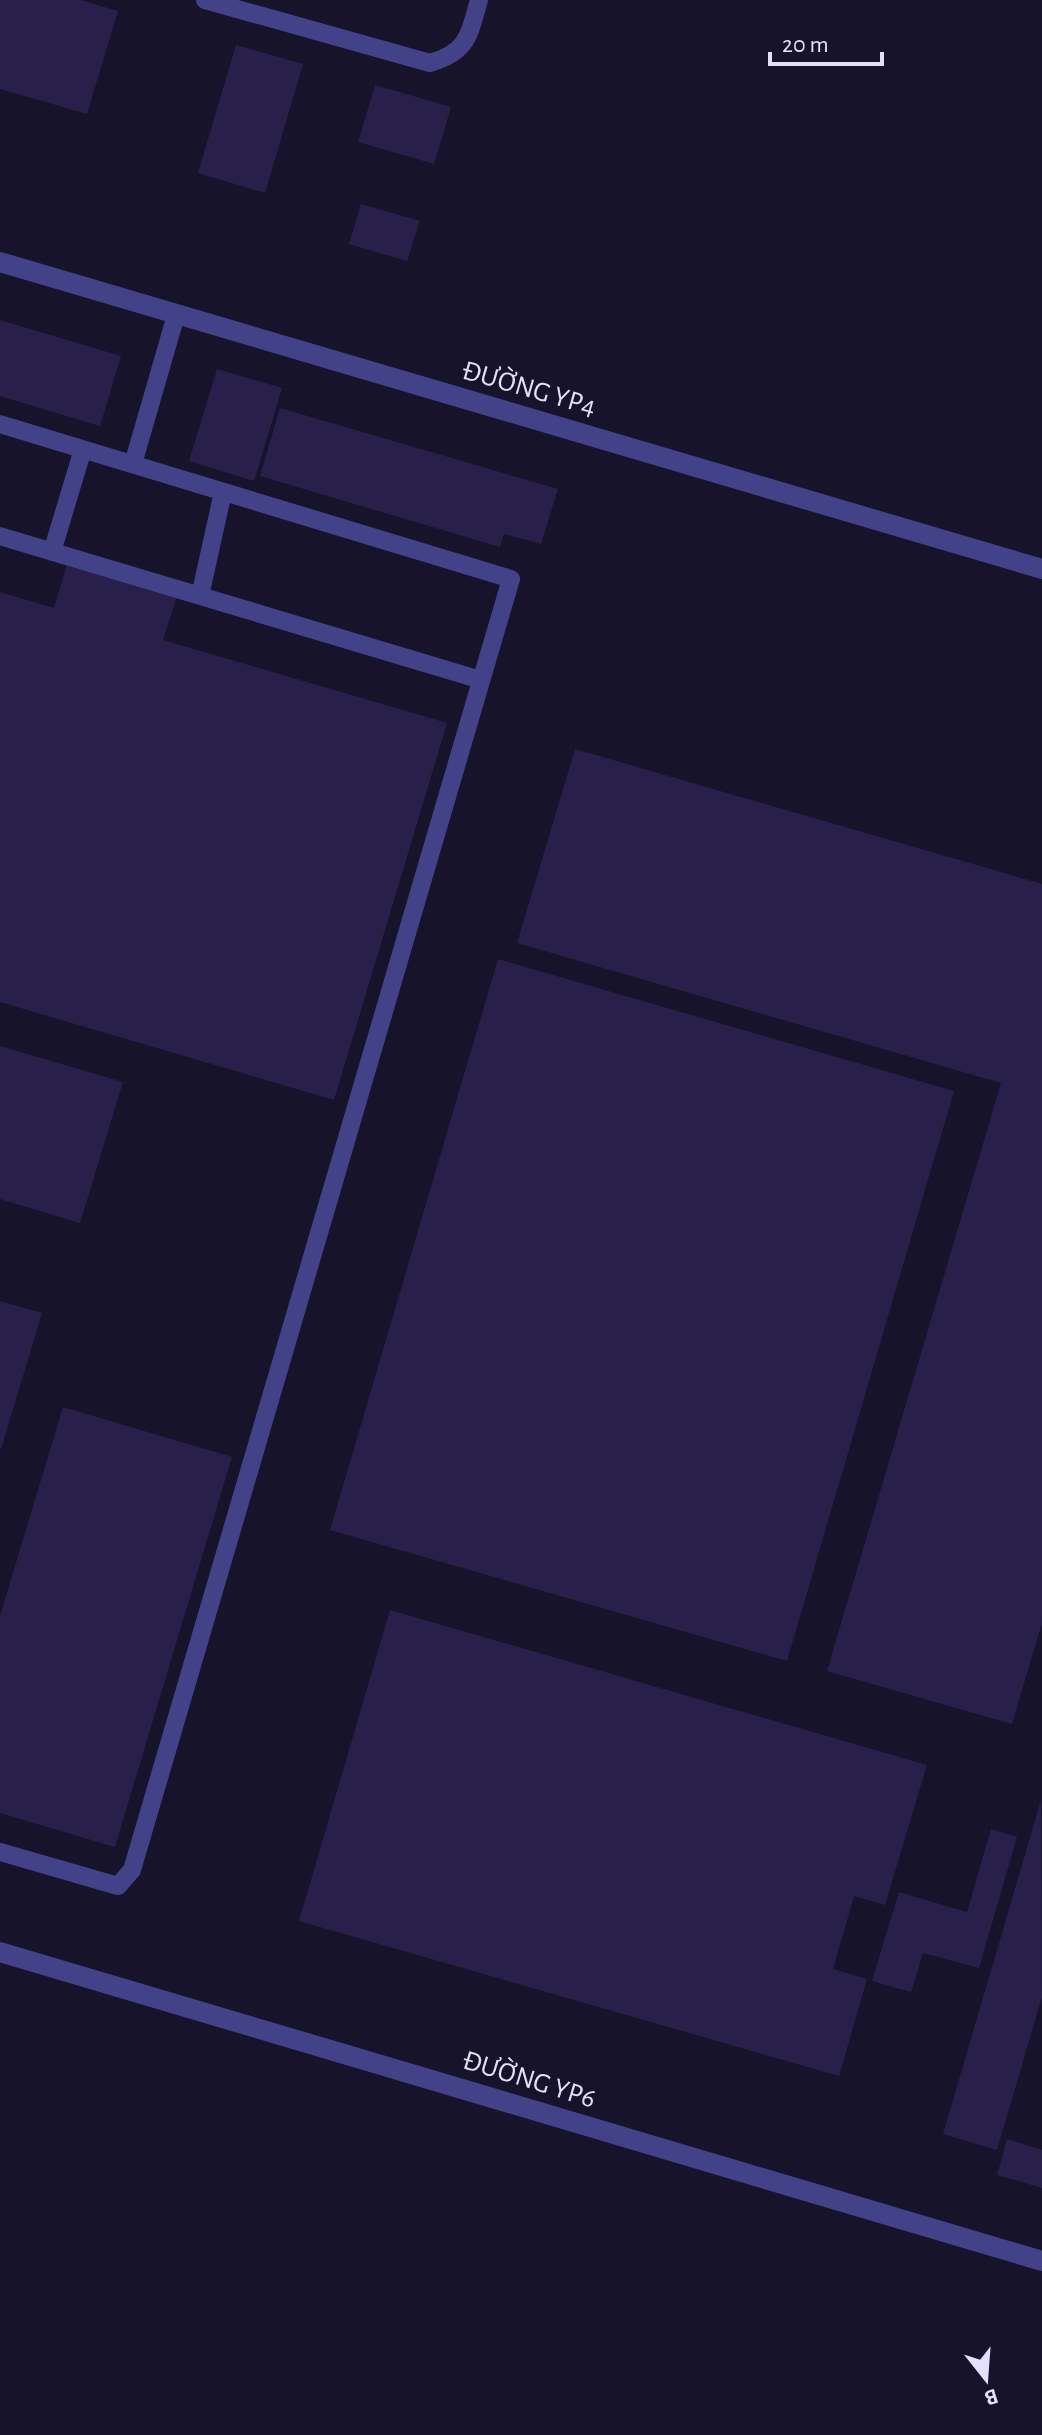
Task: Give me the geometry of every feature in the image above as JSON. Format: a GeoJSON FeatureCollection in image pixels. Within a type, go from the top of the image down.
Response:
{"type":"FeatureCollection","features":[{"type":"Feature","properties":{"kind":"street","name":"ĐƯỜNG YP4"},"geometry":{"type":"LineString","coordinates":[[0,262],[1042,569]]}},
{"type":"Feature","properties":{"kind":"street","name":"ĐƯỜNG YP6"},"geometry":{"type":"LineString","coordinates":[[0,1952],[1042,2261]]}},
{"type":"Feature","properties":{"kind":"lane"},"geometry":{"type":"LineString","coordinates":[[205,0],[430,63],[452,57],[469,36],[479,0]]}},
{"type":"Feature","properties":{"kind":"lane"},"geometry":{"type":"LineString","coordinates":[[133,464],[176,315]]}},
{"type":"Feature","properties":{"kind":"lane"},"geometry":{"type":"LineString","coordinates":[[0,424],[511,579],[132,1870],[118,1886],[0,1852]]}},
{"type":"Feature","properties":{"kind":"lane"},"geometry":{"type":"LineString","coordinates":[[52,552],[83,449]]}},
{"type":"Feature","properties":{"kind":"lane"},"geometry":{"type":"LineString","coordinates":[[200,596],[223,492]]}},
{"type":"Feature","properties":{"kind":"lane"},"geometry":{"type":"LineString","coordinates":[[0,536],[481,680]]}},
{"type":"Feature","properties":{"kind":"building"},"geometry":{"type":"Polygon","coordinates":[[[0,0],[81,0],[118,11],[87,114],[0,89],[0,0]]]}},
{"type":"Feature","properties":{"kind":"building"},"geometry":{"type":"Polygon","coordinates":[[[236,45],[303,64],[265,193],[198,173],[236,45]]]}},
{"type":"Feature","properties":{"kind":"building"},"geometry":{"type":"Polygon","coordinates":[[[375,85],[451,107],[434,164],[358,142],[375,85]]]}},
{"type":"Feature","properties":{"kind":"building"},"geometry":{"type":"Polygon","coordinates":[[[361,204],[420,221],[407,261],[349,244],[361,204]]]}},
{"type":"Feature","properties":{"kind":"building"},"geometry":{"type":"Polygon","coordinates":[[[0,320],[121,356],[100,426],[0,396],[0,320]]]}},
{"type":"Feature","properties":{"kind":"building"},"geometry":{"type":"Polygon","coordinates":[[[217,369],[282,388],[254,481],[189,461],[217,369]]]}},
{"type":"Feature","properties":{"kind":"building"},"geometry":{"type":"Polygon","coordinates":[[[280,408],[558,489],[541,544],[504,534],[500,547],[260,476],[280,408]]]}},
{"type":"Feature","properties":{"kind":"building"},"geometry":{"type":"Polygon","coordinates":[[[67,564],[177,596],[163,640],[447,723],[334,1100],[0,1002],[0,592],[54,608],[67,564]]]}},
{"type":"Feature","properties":{"kind":"building"},"geometry":{"type":"Polygon","coordinates":[[[575,749],[1042,884],[1042,1623],[1012,1724],[827,1671],[1001,1083],[517,943],[575,749]]]}},
{"type":"Feature","properties":{"kind":"building"},"geometry":{"type":"Polygon","coordinates":[[[498,959],[954,1091],[787,1661],[330,1530],[498,959]]]}},
{"type":"Feature","properties":{"kind":"building"},"geometry":{"type":"Polygon","coordinates":[[[0,1046],[123,1082],[80,1223],[0,1199],[0,1046]]]}},
{"type":"Feature","properties":{"kind":"building"},"geometry":{"type":"Polygon","coordinates":[[[0,1301],[42,1313],[1,1449],[0,1449],[0,1301]]]}},
{"type":"Feature","properties":{"kind":"building"},"geometry":{"type":"Polygon","coordinates":[[[63,1407],[232,1457],[115,1847],[0,1813],[0,1616],[63,1407]]]}},
{"type":"Feature","properties":{"kind":"building"},"geometry":{"type":"Polygon","coordinates":[[[390,1610],[927,1765],[885,1905],[854,1896],[833,1969],[867,1979],[839,2076],[299,1921],[390,1610]]]}},
{"type":"Feature","properties":{"kind":"building"},"geometry":{"type":"Polygon","coordinates":[[[1041,1800],[1042,1997],[997,2150],[943,2134],[1041,1800]]]}},
{"type":"Feature","properties":{"kind":"building"},"geometry":{"type":"Polygon","coordinates":[[[991,1829],[1017,1837],[979,1968],[923,1953],[911,1992],[872,1981],[899,1892],[967,1912],[991,1829]]]}},
{"type":"Feature","properties":{"kind":"building"},"geometry":{"type":"Polygon","coordinates":[[[1007,2139],[1042,2150],[1042,2188],[997,2175],[1007,2139]]]}}]}
